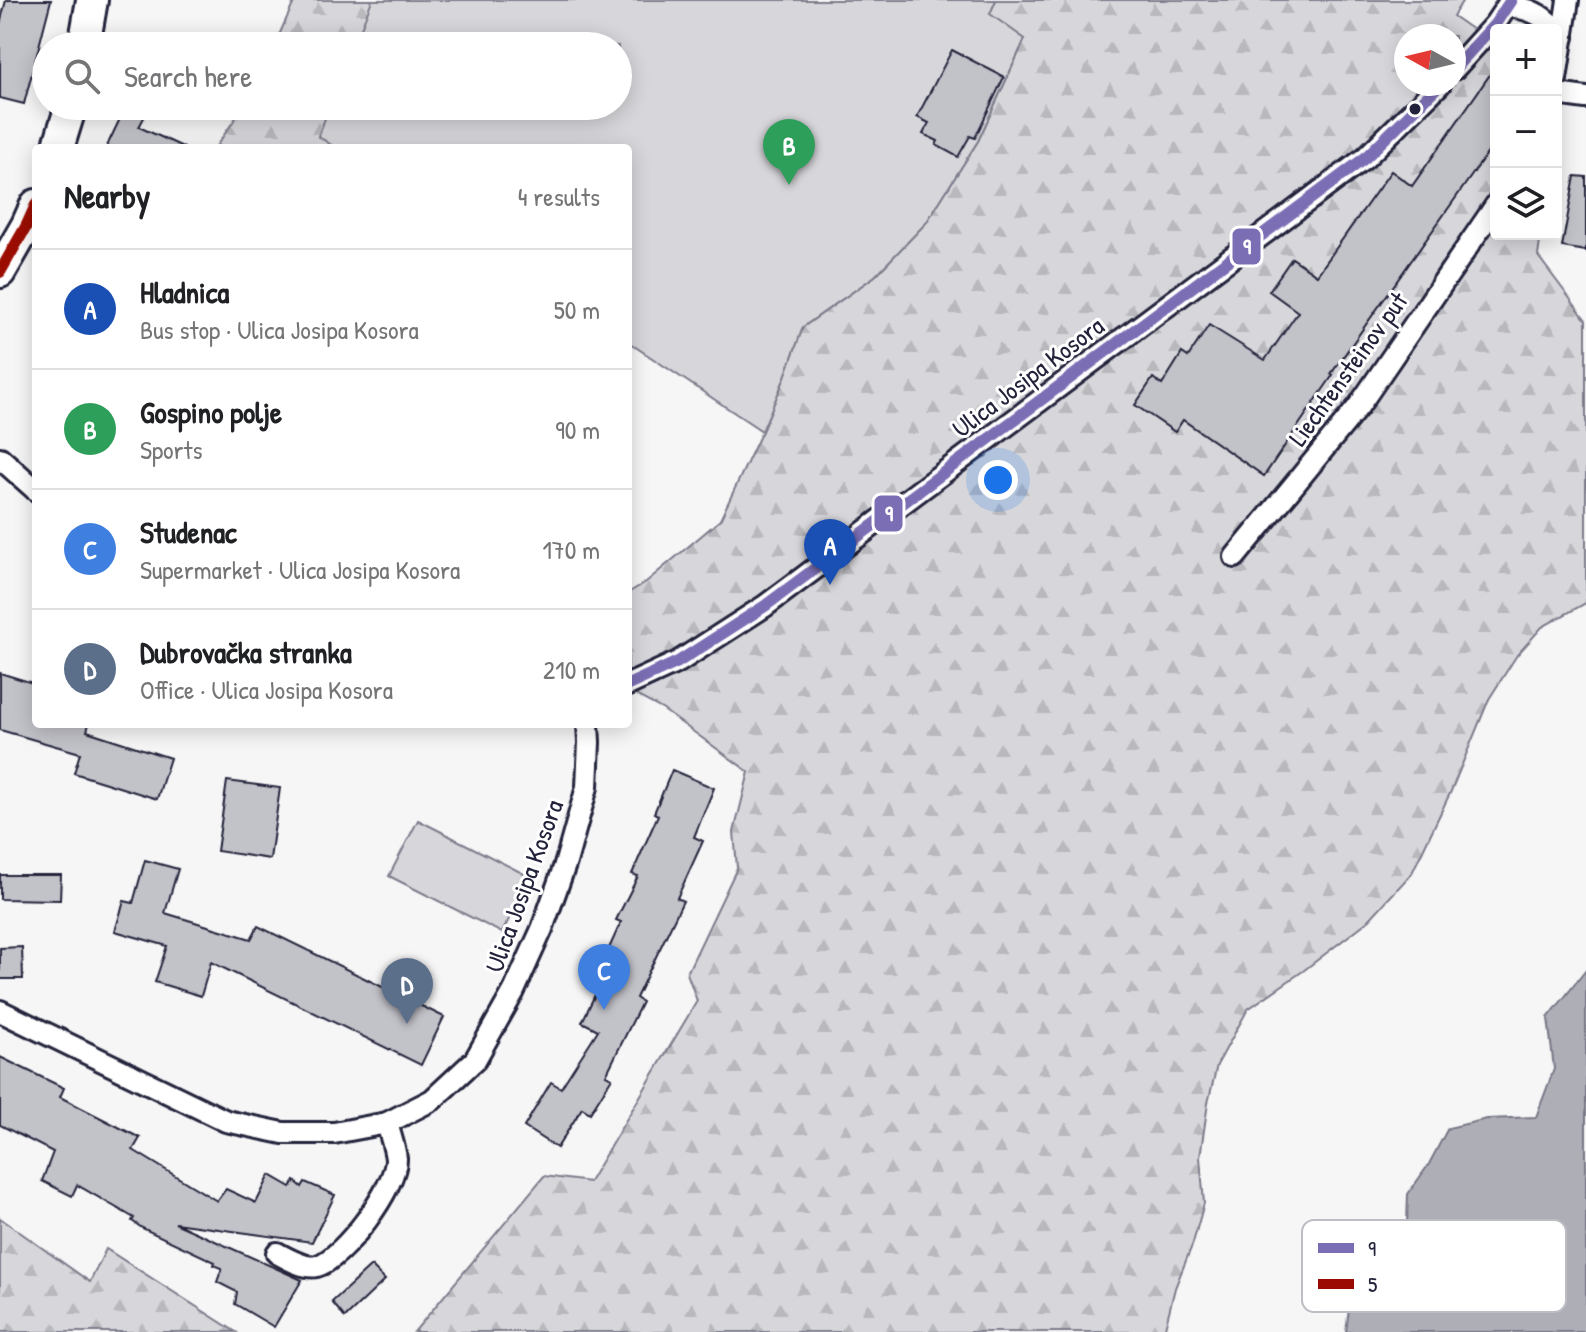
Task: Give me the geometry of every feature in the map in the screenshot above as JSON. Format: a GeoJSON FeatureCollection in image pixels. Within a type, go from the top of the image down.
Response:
{"type":"FeatureCollection","features":[{"type":"Feature","properties":{"kind":"main road"},"geometry":{"type":"LineString","coordinates":[[86,32],[92,0]]}},
{"type":"Feature","properties":{"kind":"main road"},"geometry":{"type":"LineString","coordinates":[[59,144],[67,120]]}},
{"type":"Feature","properties":{"kind":"main road"},"geometry":{"type":"LineString","coordinates":[[0,272],[32,214]]}},
{"type":"Feature","properties":{"kind":"street"},"geometry":{"type":"LineString","coordinates":[[1562,42],[1568,0]]}},
{"type":"Feature","properties":{"kind":"street"},"geometry":{"type":"LineString","coordinates":[[1501,24],[1510,3],[1540,14],[1563,37]]}},
{"type":"Feature","properties":{"kind":"street"},"geometry":{"type":"LineString","coordinates":[[1466,58],[1490,36]]}},
{"type":"Feature","properties":{"kind":"street"},"geometry":{"type":"LineString","coordinates":[[1562,95],[1586,98]]}},
{"type":"Feature","properties":{"kind":"street","name":"Ulica Josipa Kosora"},"geometry":{"type":"LineString","coordinates":[[632,683],[678,662],[778,597],[1365,158],[1428,96]]}},
{"type":"Feature","properties":{"kind":"street","name":"Liechtensteinov put"},"geometry":{"type":"LineString","coordinates":[[1235,557],[1358,407],[1490,214]]}},
{"type":"Feature","properties":{"kind":"street"},"geometry":{"type":"LineString","coordinates":[[0,458],[32,486]]}},
{"type":"Feature","properties":{"kind":"street","name":"Ulica Josipa Kosora"},"geometry":{"type":"LineString","coordinates":[[0,1011],[226,1121],[283,1133],[334,1133],[387,1123],[432,1100],[475,1060],[514,991],[542,929],[566,862],[587,787],[588,728]]}},
{"type":"Feature","properties":{"kind":"street"},"geometry":{"type":"LineString","coordinates":[[277,1253],[315,1267],[329,1261],[359,1230],[383,1198],[396,1162],[387,1123]]}},
{"type":"Feature","properties":{"kind":"green space"},"geometry":{"type":"Polygon","coordinates":[[[295,0],[412,0],[397,32],[280,32],[295,0]]]}},
{"type":"Feature","properties":{"kind":"green space"},"geometry":{"type":"Polygon","coordinates":[[[372,0],[996,0],[990,14],[1025,39],[978,141],[926,223],[875,276],[803,327],[762,431],[632,345],[632,144],[330,144],[318,136],[324,120],[632,120],[632,32],[359,32],[372,0]]]}},
{"type":"Feature","properties":{"kind":"green space"},"geometry":{"type":"Polygon","coordinates":[[[996,0],[1463,0],[1453,16],[1464,24],[1394,24],[1394,96],[1466,96],[1466,25],[1490,42],[1490,240],[1540,240],[1538,256],[1586,320],[1586,603],[1542,627],[1517,655],[1489,699],[1451,791],[1412,873],[1368,921],[1248,1009],[1217,1065],[1200,1157],[1204,1203],[1193,1243],[1175,1288],[1164,1332],[414,1332],[544,1176],[589,1182],[697,1001],[687,973],[737,868],[734,832],[749,772],[662,709],[632,693],[632,591],[720,520],[762,431],[803,327],[875,276],[926,223],[978,141],[1025,39],[989,14],[996,0]]]}},
{"type":"Feature","properties":{"kind":"green space"},"geometry":{"type":"Polygon","coordinates":[[[234,120],[363,120],[363,144],[218,144],[234,120]]]}},
{"type":"Feature","properties":{"kind":"green space"},"geometry":{"type":"Polygon","coordinates":[[[418,820],[530,877],[502,933],[389,876],[418,820]]]}},
{"type":"Feature","properties":{"kind":"green space"},"geometry":{"type":"Polygon","coordinates":[[[0,1218],[90,1282],[106,1249],[236,1332],[0,1332],[0,1218]]]}},
{"type":"Feature","properties":{"kind":"shaded area"},"geometry":{"type":"Polygon","coordinates":[[[1586,970],[1586,1332],[1346,1332],[1349,1312],[1566,1312],[1566,1220],[1407,1220],[1408,1194],[1429,1164],[1448,1128],[1487,1119],[1536,1117],[1554,1069],[1548,1018],[1586,970]]]}},
{"type":"Feature","properties":{"kind":"building"},"geometry":{"type":"Polygon","coordinates":[[[6,0],[51,0],[43,32],[32,32],[32,73],[24,104],[0,98],[0,24],[6,0]]]}},
{"type":"Feature","properties":{"kind":"building"},"geometry":{"type":"Polygon","coordinates":[[[952,50],[1004,77],[975,138],[970,136],[958,157],[923,134],[929,123],[917,117],[952,50]]]}},
{"type":"Feature","properties":{"kind":"building"},"geometry":{"type":"Polygon","coordinates":[[[1490,75],[1490,149],[1331,374],[1264,476],[1183,420],[1175,432],[1135,405],[1153,378],[1162,385],[1182,353],[1188,357],[1209,325],[1265,360],[1298,312],[1269,291],[1292,258],[1317,275],[1391,171],[1412,186],[1490,75]]]}},
{"type":"Feature","properties":{"kind":"building"},"geometry":{"type":"Polygon","coordinates":[[[119,120],[143,120],[139,127],[176,144],[108,144],[119,120]]]}},
{"type":"Feature","properties":{"kind":"building"},"geometry":{"type":"Polygon","coordinates":[[[1575,176],[1586,177],[1586,251],[1562,247],[1575,176]]]}},
{"type":"Feature","properties":{"kind":"building"},"geometry":{"type":"Polygon","coordinates":[[[0,673],[32,683],[32,728],[88,728],[87,731],[170,758],[157,799],[74,773],[80,753],[0,730],[0,673]]]}},
{"type":"Feature","properties":{"kind":"building"},"geometry":{"type":"Polygon","coordinates":[[[672,770],[714,788],[694,837],[703,841],[677,898],[683,901],[636,998],[642,1002],[606,1075],[612,1078],[590,1113],[582,1108],[557,1148],[524,1127],[551,1082],[561,1088],[598,1030],[582,1022],[602,980],[596,977],[621,922],[616,920],[638,876],[632,874],[658,815],[654,813],[672,770]]]}},
{"type":"Feature","properties":{"kind":"building"},"geometry":{"type":"Polygon","coordinates":[[[227,781],[280,788],[270,859],[217,851],[227,781]]]}},
{"type":"Feature","properties":{"kind":"building"},"geometry":{"type":"Polygon","coordinates":[[[145,860],[178,869],[165,913],[251,939],[258,926],[444,1017],[421,1065],[211,962],[201,996],[155,982],[167,946],[115,931],[124,901],[133,903],[145,860]]]}},
{"type":"Feature","properties":{"kind":"building"},"geometry":{"type":"Polygon","coordinates":[[[0,875],[61,875],[60,900],[0,899],[0,875]]]}},
{"type":"Feature","properties":{"kind":"building"},"geometry":{"type":"Polygon","coordinates":[[[22,947],[23,979],[0,979],[0,948],[22,947]]]}},
{"type":"Feature","properties":{"kind":"building"},"geometry":{"type":"Polygon","coordinates":[[[0,1057],[64,1088],[60,1097],[140,1138],[133,1150],[217,1201],[226,1189],[256,1203],[270,1175],[291,1187],[295,1181],[302,1187],[305,1182],[335,1195],[312,1242],[175,1223],[302,1280],[274,1327],[235,1304],[237,1292],[217,1282],[222,1268],[214,1265],[215,1262],[142,1228],[132,1221],[134,1218],[77,1185],[72,1196],[42,1181],[53,1152],[0,1125],[0,1057]]]}},
{"type":"Feature","properties":{"kind":"building"},"geometry":{"type":"Polygon","coordinates":[[[371,1266],[385,1280],[345,1318],[332,1302],[371,1266]]]}},
{"type":"Feature","properties":{"kind":"transit line","name":"9"},"geometry":{"type":"LineString","coordinates":[[1466,56],[1495,24],[1511,0]]}},
{"type":"Feature","properties":{"kind":"transit line","name":"9"},"geometry":{"type":"LineString","coordinates":[[632,683],[678,662],[765,606],[1365,158],[1428,96]]}},
{"type":"Feature","properties":{"kind":"transit line","name":"5"},"geometry":{"type":"LineString","coordinates":[[0,272],[32,214]]}},
{"type":"Feature","properties":{"kind":"place","name":"Gospino polje"},"geometry":{"type":"Point","coordinates":[789,185]}},
{"type":"Feature","properties":{"kind":"place","name":"Hladnica"},"geometry":{"type":"Point","coordinates":[830,585]}},
{"type":"Feature","properties":{"kind":"place","name":"Studenac"},"geometry":{"type":"Point","coordinates":[604,1010]}},
{"type":"Feature","properties":{"kind":"place","name":"Dubrovačka stranka"},"geometry":{"type":"Point","coordinates":[407,1024]}}]}
